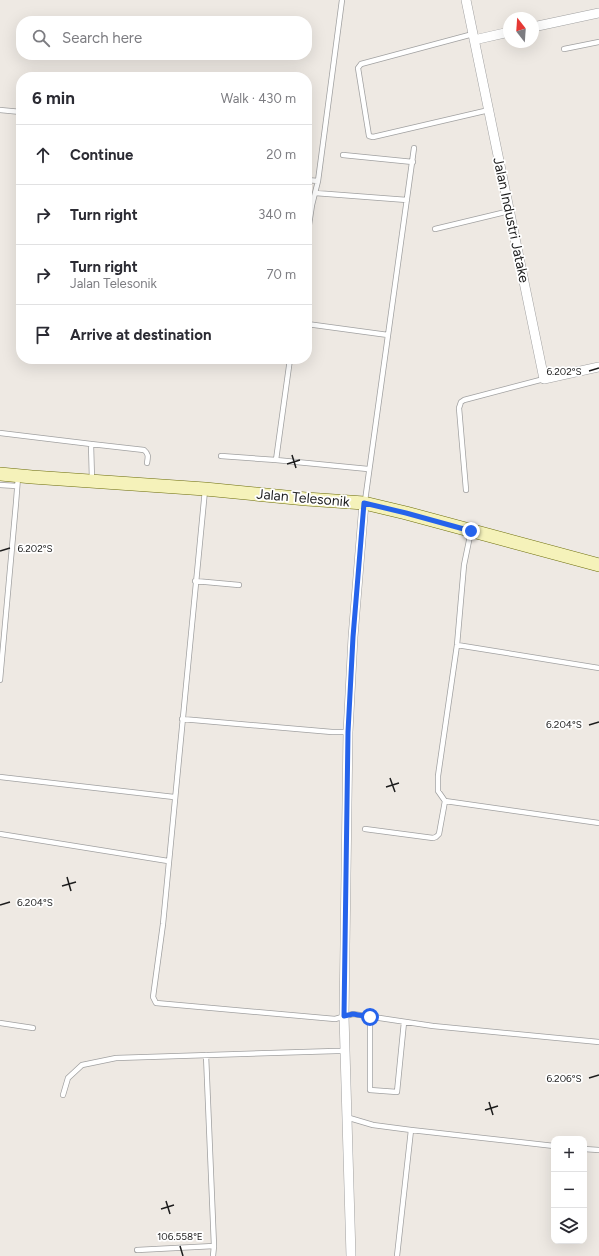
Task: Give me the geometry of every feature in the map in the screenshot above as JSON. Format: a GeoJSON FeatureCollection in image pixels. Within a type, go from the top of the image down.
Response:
{"type":"FeatureCollection","features":[{"type":"Feature","properties":{"kind":"street","name":"Jalan Industri Jatake"},"geometry":{"type":"LineString","coordinates":[[466,0],[544,379]]}},
{"type":"Feature","properties":{"kind":"street"},"geometry":{"type":"LineString","coordinates":[[539,26],[599,13]]}},
{"type":"Feature","properties":{"kind":"street"},"geometry":{"type":"LineString","coordinates":[[474,37],[503,33]]}},
{"type":"Feature","properties":{"kind":"street"},"geometry":{"type":"LineString","coordinates":[[544,379],[599,367]]}},
{"type":"Feature","properties":{"kind":"street","name":"Jalan Telesonik"},"geometry":{"type":"LineString","coordinates":[[0,474],[17,481],[92,481],[364,503],[599,565]]}},
{"type":"Feature","properties":{"kind":"street"},"geometry":{"type":"LineString","coordinates":[[351,1256],[344,1051],[348,732],[353,637],[364,503]]}},
{"type":"Feature","properties":{"kind":"lane"},"geometry":{"type":"LineString","coordinates":[[312,210],[318,181],[342,0]]}},
{"type":"Feature","properties":{"kind":"lane"},"geometry":{"type":"LineString","coordinates":[[474,37],[360,64],[358,68],[369,136],[373,137],[489,110]]}},
{"type":"Feature","properties":{"kind":"lane"},"geometry":{"type":"LineString","coordinates":[[564,49],[599,42]]}},
{"type":"Feature","properties":{"kind":"lane"},"geometry":{"type":"LineString","coordinates":[[0,110],[16,112]]}},
{"type":"Feature","properties":{"kind":"lane"},"geometry":{"type":"LineString","coordinates":[[364,503],[414,148]]}},
{"type":"Feature","properties":{"kind":"lane"},"geometry":{"type":"LineString","coordinates":[[343,155],[413,162]]}},
{"type":"Feature","properties":{"kind":"lane"},"geometry":{"type":"LineString","coordinates":[[312,180],[318,181]]}},
{"type":"Feature","properties":{"kind":"lane"},"geometry":{"type":"LineString","coordinates":[[315,193],[407,200]]}},
{"type":"Feature","properties":{"kind":"lane"},"geometry":{"type":"LineString","coordinates":[[435,229],[510,211]]}},
{"type":"Feature","properties":{"kind":"lane"},"geometry":{"type":"LineString","coordinates":[[312,325],[388,335]]}},
{"type":"Feature","properties":{"kind":"lane"},"geometry":{"type":"LineString","coordinates":[[276,460],[289,364]]}},
{"type":"Feature","properties":{"kind":"lane"},"geometry":{"type":"LineString","coordinates":[[466,490],[459,408],[461,402],[544,379]]}},
{"type":"Feature","properties":{"kind":"lane"},"geometry":{"type":"LineString","coordinates":[[0,433],[144,450],[147,452],[148,456],[147,463]]}},
{"type":"Feature","properties":{"kind":"lane"},"geometry":{"type":"LineString","coordinates":[[91,444],[92,481]]}},
{"type":"Feature","properties":{"kind":"lane"},"geometry":{"type":"LineString","coordinates":[[221,456],[368,469]]}},
{"type":"Feature","properties":{"kind":"lane"},"geometry":{"type":"LineString","coordinates":[[0,486],[17,481],[0,680]]}},
{"type":"Feature","properties":{"kind":"lane"},"geometry":{"type":"LineString","coordinates":[[205,489],[174,797],[163,924],[153,997],[156,1003],[334,1019],[353,1014],[404,1022],[599,1042]]}},
{"type":"Feature","properties":{"kind":"lane"},"geometry":{"type":"LineString","coordinates":[[471,531],[464,564],[457,645],[438,776],[438,792],[445,801],[599,823]]}},
{"type":"Feature","properties":{"kind":"lane"},"geometry":{"type":"LineString","coordinates":[[195,581],[239,585]]}},
{"type":"Feature","properties":{"kind":"lane"},"geometry":{"type":"LineString","coordinates":[[457,645],[599,668]]}},
{"type":"Feature","properties":{"kind":"lane"},"geometry":{"type":"LineString","coordinates":[[182,719],[332,732],[348,732]]}},
{"type":"Feature","properties":{"kind":"lane"},"geometry":{"type":"LineString","coordinates":[[0,777],[174,797]]}},
{"type":"Feature","properties":{"kind":"lane"},"geometry":{"type":"LineString","coordinates":[[366,829],[436,838],[439,834],[445,801]]}},
{"type":"Feature","properties":{"kind":"lane"},"geometry":{"type":"LineString","coordinates":[[0,834],[168,861]]}},
{"type":"Feature","properties":{"kind":"lane"},"geometry":{"type":"LineString","coordinates":[[370,1017],[370,1090],[397,1092],[404,1022]]}},
{"type":"Feature","properties":{"kind":"lane"},"geometry":{"type":"LineString","coordinates":[[0,1023],[33,1028]]}},
{"type":"Feature","properties":{"kind":"lane"},"geometry":{"type":"LineString","coordinates":[[63,1095],[68,1078],[82,1065],[116,1058],[344,1051]]}},
{"type":"Feature","properties":{"kind":"lane"},"geometry":{"type":"LineString","coordinates":[[206,1055],[214,1246],[213,1256]]}},
{"type":"Feature","properties":{"kind":"lane"},"geometry":{"type":"LineString","coordinates":[[346,1117],[373,1125],[551,1146]]}},
{"type":"Feature","properties":{"kind":"lane"},"geometry":{"type":"LineString","coordinates":[[397,1256],[411,1130]]}},
{"type":"Feature","properties":{"kind":"lane"},"geometry":{"type":"LineString","coordinates":[[587,1149],[599,1150]]}},
{"type":"Feature","properties":{"kind":"lane"},"geometry":{"type":"LineString","coordinates":[[137,1250],[214,1246]]}},
{"type":"Feature","properties":{"kind":"route"},"geometry":{"type":"LineString","coordinates":[[370,1017],[353,1014],[344,1016],[348,732],[353,637],[364,503],[471,531]]}}]}
